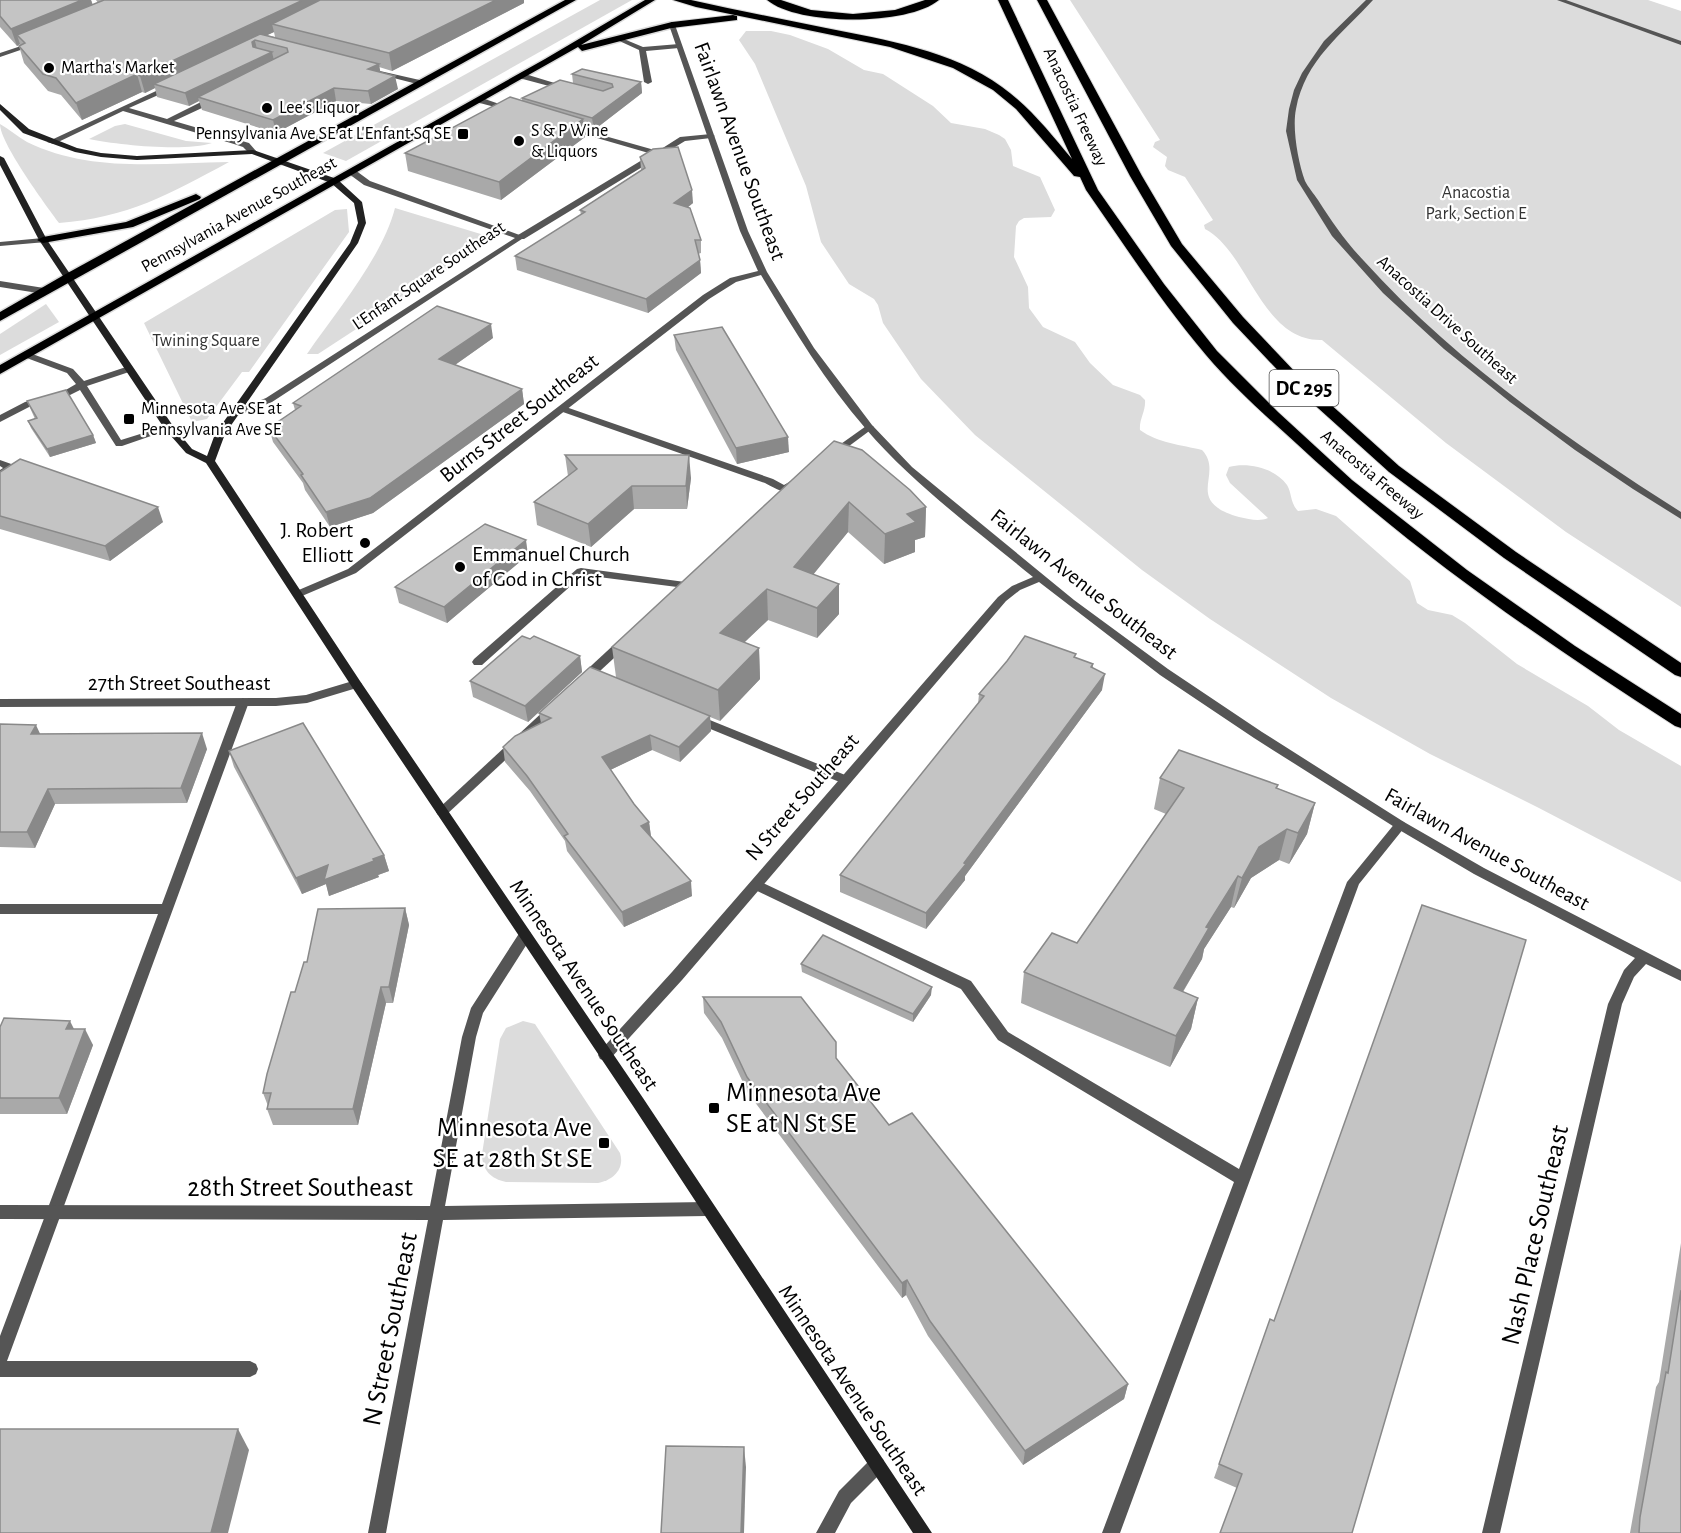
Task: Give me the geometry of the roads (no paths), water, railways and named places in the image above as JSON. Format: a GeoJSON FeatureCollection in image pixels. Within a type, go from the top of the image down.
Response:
{"type":"FeatureCollection","features":[{"type":"Feature","properties":{"kind":"highway","name":"Pennsylvania Avenue Southeast"},"geometry":{"type":"LineString","coordinates":[[0,370],[522,76],[651,0]]}},
{"type":"Feature","properties":{"kind":"highway"},"geometry":{"type":"LineString","coordinates":[[678,0],[894,46],[941,60],[974,74],[996,87],[1022,110],[1092,190]]}},
{"type":"Feature","properties":{"kind":"highway"},"geometry":{"type":"LineString","coordinates":[[772,0],[799,10],[854,16],[894,13],[934,0]]}},
{"type":"Feature","properties":{"kind":"highway","name":"Anacostia Freeway"},"geometry":{"type":"LineString","coordinates":[[1003,0],[1092,190],[1147,270],[1212,354],[1273,415],[1347,483],[1461,573],[1569,650],[1681,722]]}},
{"type":"Feature","properties":{"kind":"highway","name":"Anacostia Freeway"},"geometry":{"type":"LineString","coordinates":[[1042,0],[1136,176],[1177,246],[1238,320],[1277,362],[1394,468],[1510,555],[1681,671]]}},
{"type":"Feature","properties":{"kind":"highway","name":"Pennsylvania Avenue Southeast"},"geometry":{"type":"LineString","coordinates":[[0,316],[566,1]]}},
{"type":"Feature","properties":{"kind":"highway"},"geometry":{"type":"LineString","coordinates":[[548,61],[617,38],[672,26],[718,19],[759,17]]}},
{"type":"Feature","properties":{"kind":"highway"},"geometry":{"type":"LineString","coordinates":[[43,240],[129,225],[280,162]]}},
{"type":"Feature","properties":{"kind":"main road"},"geometry":{"type":"LineString","coordinates":[[0,106],[26,131],[75,150],[118,157],[158,158],[253,152],[334,182],[358,202],[362,214],[359,232],[220,434],[210,461]]}},
{"type":"Feature","properties":{"kind":"main road","name":"Minnesota Avenue Southeast"},"geometry":{"type":"LineString","coordinates":[[0,158],[43,240],[94,317],[169,428],[189,451],[210,461],[356,684],[923,1533]]}},
{"type":"Feature","properties":{"kind":"street","name":"Anacostia Drive Southeast"},"geometry":{"type":"LineString","coordinates":[[1370,0],[1320,47],[1303,74],[1293,107],[1289,133],[1295,161],[1308,194],[1355,258],[1392,297],[1476,372],[1611,472],[1681,516]]}},
{"type":"Feature","properties":{"kind":"street"},"geometry":{"type":"LineString","coordinates":[[1560,0],[1681,43]]}},
{"type":"Feature","properties":{"kind":"street","name":"Fairlawn Avenue Southeast"},"geometry":{"type":"LineString","coordinates":[[672,26],[744,231],[763,272],[810,350],[869,427],[909,469],[1039,578],[1209,703],[1400,825],[1479,871],[1681,976]]}},
{"type":"Feature","properties":{"kind":"street"},"geometry":{"type":"LineString","coordinates":[[617,38],[642,49],[679,46]]}},
{"type":"Feature","properties":{"kind":"street"},"geometry":{"type":"LineString","coordinates":[[0,55],[40,41]]}},
{"type":"Feature","properties":{"kind":"street"},"geometry":{"type":"LineString","coordinates":[[642,49],[648,82]]}},
{"type":"Feature","properties":{"kind":"street"},"geometry":{"type":"LineString","coordinates":[[372,71],[421,83]]}},
{"type":"Feature","properties":{"kind":"street"},"geometry":{"type":"LineString","coordinates":[[522,76],[575,90]]}},
{"type":"Feature","properties":{"kind":"street"},"geometry":{"type":"LineString","coordinates":[[51,142],[183,80]]}},
{"type":"Feature","properties":{"kind":"street"},"geometry":{"type":"LineString","coordinates":[[168,122],[226,93]]}},
{"type":"Feature","properties":{"kind":"street"},"geometry":{"type":"LineString","coordinates":[[479,100],[522,113]]}},
{"type":"Feature","properties":{"kind":"street"},"geometry":{"type":"LineString","coordinates":[[123,109],[246,145],[253,152]]}},
{"type":"Feature","properties":{"kind":"street"},"geometry":{"type":"LineString","coordinates":[[555,123],[659,154]]}},
{"type":"Feature","properties":{"kind":"street"},"geometry":{"type":"LineString","coordinates":[[521,237],[683,139],[711,136]]}},
{"type":"Feature","properties":{"kind":"street","name":"L'Enfant Square Southeast"},"geometry":{"type":"LineString","coordinates":[[352,172],[368,183],[521,237]]}},
{"type":"Feature","properties":{"kind":"street","name":"L'Enfant Square Southeast"},"geometry":{"type":"LineString","coordinates":[[234,414],[269,400],[521,237]]}},
{"type":"Feature","properties":{"kind":"street"},"geometry":{"type":"LineString","coordinates":[[0,244],[43,240]]}},
{"type":"Feature","properties":{"kind":"street","name":"Burns Street Southeast"},"geometry":{"type":"LineString","coordinates":[[298,594],[352,571],[706,297],[733,280],[763,272]]}},
{"type":"Feature","properties":{"kind":"street"},"geometry":{"type":"LineString","coordinates":[[0,284],[44,291]]}},
{"type":"Feature","properties":{"kind":"street"},"geometry":{"type":"LineString","coordinates":[[27,355],[70,371],[82,385],[119,444],[169,428]]}},
{"type":"Feature","properties":{"kind":"street"},"geometry":{"type":"LineString","coordinates":[[0,419],[28,404],[67,393],[82,385],[129,369]]}},
{"type":"Feature","properties":{"kind":"street"},"geometry":{"type":"LineString","coordinates":[[563,409],[770,481],[785,489],[804,475]]}},
{"type":"Feature","properties":{"kind":"street"},"geometry":{"type":"LineString","coordinates":[[822,461],[869,427]]}},
{"type":"Feature","properties":{"kind":"street"},"geometry":{"type":"LineString","coordinates":[[0,463],[11,467],[0,474]]}},
{"type":"Feature","properties":{"kind":"street"},"geometry":{"type":"LineString","coordinates":[[478,662],[581,571],[686,585],[677,593]]}},
{"type":"Feature","properties":{"kind":"street","name":"N Street Southeast"},"geometry":{"type":"LineString","coordinates":[[605,1054],[756,885],[1002,599],[1016,588],[1039,578]]}},
{"type":"Feature","properties":{"kind":"street"},"geometry":{"type":"LineString","coordinates":[[573,690],[595,676],[633,634]]}},
{"type":"Feature","properties":{"kind":"street","name":"27th Street Southeast"},"geometry":{"type":"LineString","coordinates":[[0,703],[243,702],[306,699],[356,684]]}},
{"type":"Feature","properties":{"kind":"street"},"geometry":{"type":"LineString","coordinates":[[0,1358],[243,702]]}},
{"type":"Feature","properties":{"kind":"street"},"geometry":{"type":"LineString","coordinates":[[442,812],[556,705]]}},
{"type":"Feature","properties":{"kind":"street"},"geometry":{"type":"LineString","coordinates":[[686,714],[846,780]]}},
{"type":"Feature","properties":{"kind":"street"},"geometry":{"type":"LineString","coordinates":[[1111,1533],[1353,882],[1400,825]]}},
{"type":"Feature","properties":{"kind":"street"},"geometry":{"type":"LineString","coordinates":[[756,885],[966,985],[1003,1035],[1242,1179]]}},
{"type":"Feature","properties":{"kind":"street"},"geometry":{"type":"LineString","coordinates":[[0,909],[166,909]]}},
{"type":"Feature","properties":{"kind":"street","name":"N Street Southeast"},"geometry":{"type":"LineString","coordinates":[[377,1533],[469,1037],[476,1012],[525,936]]}},
{"type":"Feature","properties":{"kind":"street","name":"Nash Place Southeast"},"geometry":{"type":"LineString","coordinates":[[1491,1533],[1615,1005],[1629,974],[1644,957]]}},
{"type":"Feature","properties":{"kind":"street","name":"28th Street Southeast"},"geometry":{"type":"LineString","coordinates":[[0,1212],[438,1213],[707,1209]]}},
{"type":"Feature","properties":{"kind":"street"},"geometry":{"type":"LineString","coordinates":[[0,1369],[250,1369]]}},
{"type":"Feature","properties":{"kind":"street"},"geometry":{"type":"LineString","coordinates":[[825,1533],[845,1497],[877,1465]]}},
{"type":"Feature","properties":{"kind":"place","name":"Martha's Market"},"geometry":{"type":"Point","coordinates":[49,68]}},
{"type":"Feature","properties":{"kind":"place","name":"Lee's Liquor"},"geometry":{"type":"Point","coordinates":[267,108]}},
{"type":"Feature","properties":{"kind":"place","name":"Pennsylvania Ave SE at L'Enfant Sq SE"},"geometry":{"type":"Point","coordinates":[463,134]}},
{"type":"Feature","properties":{"kind":"place","name":"S & P Wine & Liquors"},"geometry":{"type":"Point","coordinates":[519,141]}},
{"type":"Feature","properties":{"kind":"place","name":"Minnesota Ave SE at Pennsylvania Ave SE"},"geometry":{"type":"Point","coordinates":[129,419]}},
{"type":"Feature","properties":{"kind":"place","name":"J. Robert Elliott"},"geometry":{"type":"Point","coordinates":[365,543]}},
{"type":"Feature","properties":{"kind":"place","name":"Emmanuel Church of God in Christ"},"geometry":{"type":"Point","coordinates":[460,567]}},
{"type":"Feature","properties":{"kind":"place","name":"Minnesota Ave SE at N St SE"},"geometry":{"type":"Point","coordinates":[714,1108]}},
{"type":"Feature","properties":{"kind":"place","name":"Minnesota Ave SE at 28th St SE"},"geometry":{"type":"Point","coordinates":[604,1143]}},
{"type":"Feature","properties":{"kind":"park label","name":"Anacostia Park, Section E"},"geometry":{"type":"Point","coordinates":[1476,203]}},
{"type":"Feature","properties":{"kind":"park label","name":"Twining Square"},"geometry":{"type":"Point","coordinates":[206,341]}}]}
